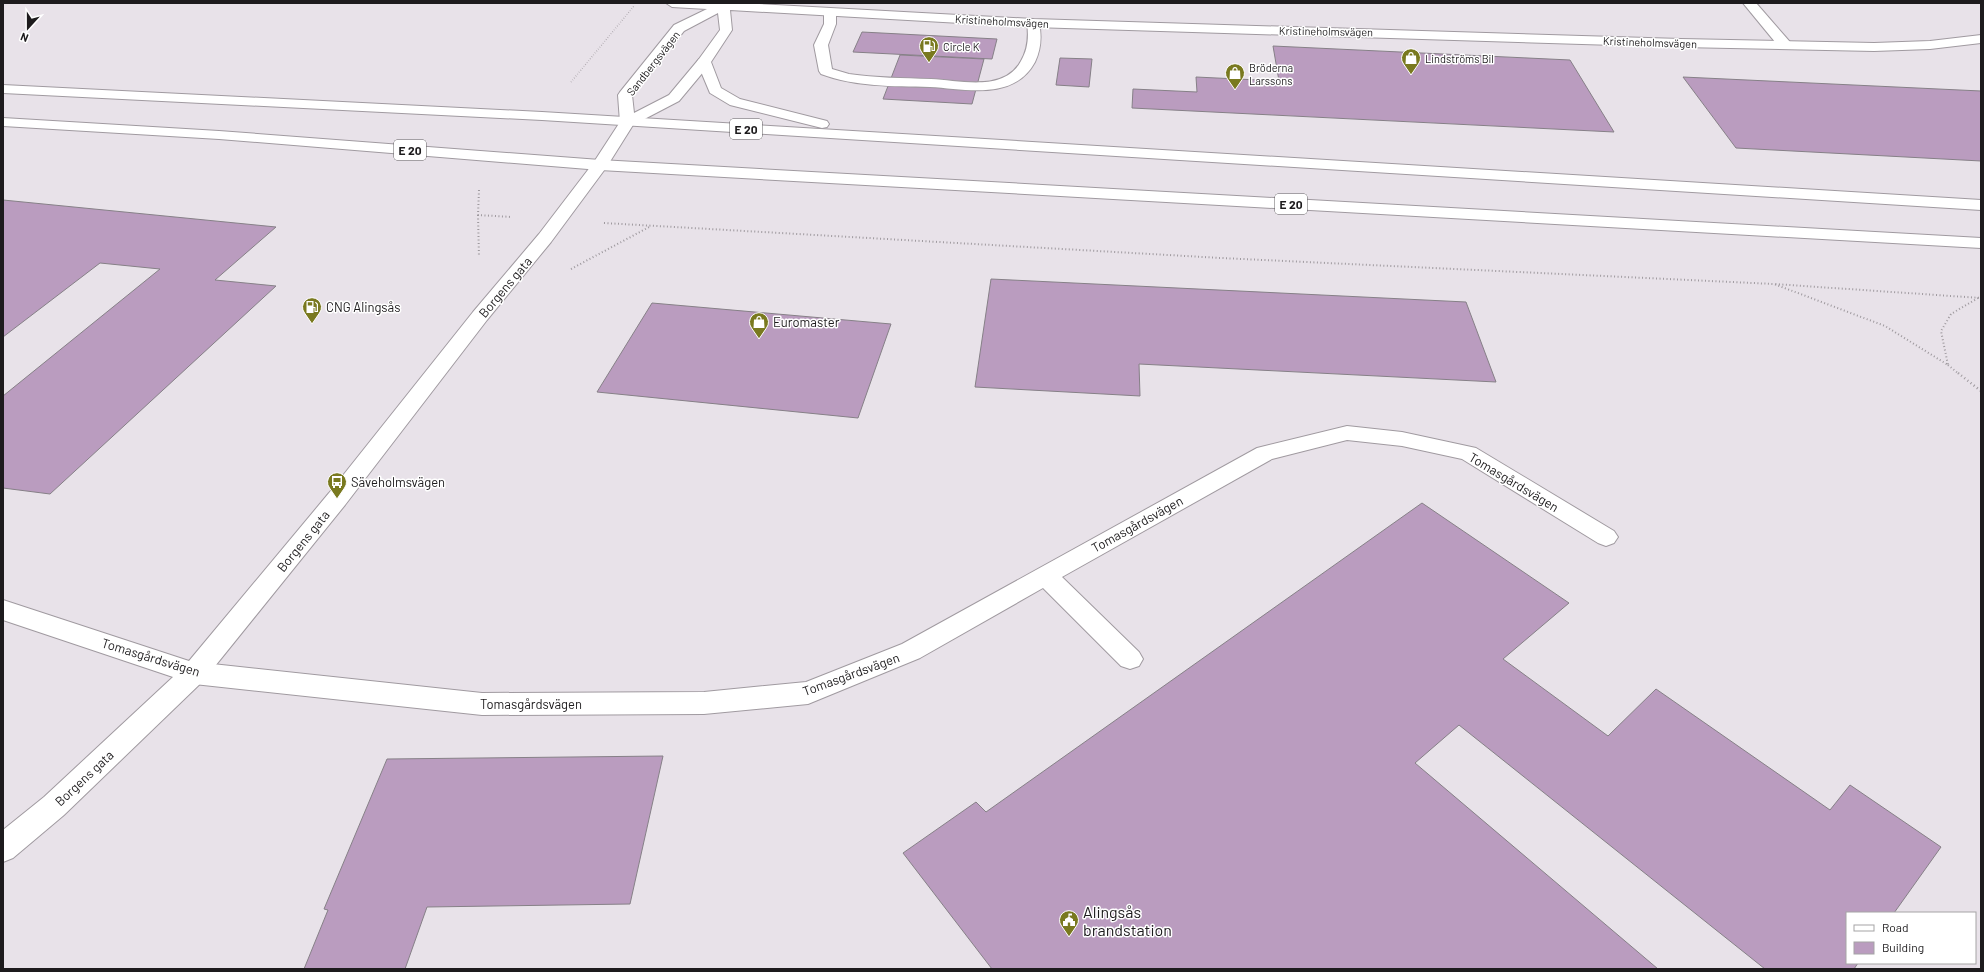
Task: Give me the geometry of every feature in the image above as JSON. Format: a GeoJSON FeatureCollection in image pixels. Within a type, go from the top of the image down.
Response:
{"type":"FeatureCollection","features":[{"type":"Feature","properties":{"kind":"main road","name":"Kristineholmsvägen"},"geometry":{"type":"LineString","coordinates":[[672,3],[724,4],[830,12],[1033,23],[1785,45],[1874,47],[1930,45],[1981,39]]}},
{"type":"Feature","properties":{"kind":"main road"},"geometry":{"type":"LineString","coordinates":[[1749,3],[1785,45]]}},
{"type":"Feature","properties":{"kind":"main road","name":"Sandbergsvägen"},"geometry":{"type":"LineString","coordinates":[[724,4],[726,30],[704,62],[674,98],[627,122],[625,95],[679,28],[724,4]]}},
{"type":"Feature","properties":{"kind":"main road"},"geometry":{"type":"LineString","coordinates":[[830,12],[830,24],[821,45],[826,71],[850,79],[882,81],[988,86],[1008,82],[1023,70],[1032,54],[1035,30],[1033,23]]}},
{"type":"Feature","properties":{"kind":"main road"},"geometry":{"type":"LineString","coordinates":[[704,62],[715,90],[735,102],[865,136]]}},
{"type":"Feature","properties":{"kind":"main road","name":"E 20"},"geometry":{"type":"LineString","coordinates":[[3,89],[542,116],[1981,205]]}},
{"type":"Feature","properties":{"kind":"main road","name":"E 20"},"geometry":{"type":"LineString","coordinates":[[3,122],[219,135],[600,165],[1981,244]]}},
{"type":"Feature","properties":{"kind":"main road"},"geometry":{"type":"LineString","coordinates":[[600,165],[627,122]]}},
{"type":"Feature","properties":{"kind":"main road","name":"Borgens gata"},"geometry":{"type":"LineString","coordinates":[[3,848],[54,806],[194,673],[337,500],[480,316],[546,238],[600,165]]}},
{"type":"Feature","properties":{"kind":"main road","name":"Tomasgårdsvägen"},"geometry":{"type":"LineString","coordinates":[[3,610],[194,673],[482,704],[704,703],[808,693],[911,651],[1265,453],[1347,433],[1402,439],[1468,453],[1606,537]]}},
{"type":"Feature","properties":{"kind":"main road"},"geometry":{"type":"LineString","coordinates":[[1046,576],[1130,659]]}},
{"type":"Feature","properties":{"kind":"path"},"geometry":{"type":"LineString","coordinates":[[558,220],[875,240],[1190,257],[1774,284],[1980,298]]}},
{"type":"Feature","properties":{"kind":"path"},"geometry":{"type":"LineString","coordinates":[[1774,284],[1885,326],[1948,365],[1981,391]]}},
{"type":"Feature","properties":{"kind":"path"},"geometry":{"type":"LineString","coordinates":[[1948,365],[1941,331],[1951,314],[1980,298]]}},
{"type":"Feature","properties":{"kind":"building"},"geometry":{"type":"Polygon","coordinates":[[[862,32],[997,39],[992,59],[853,52],[862,32]]]}},
{"type":"Feature","properties":{"kind":"building"},"geometry":{"type":"Polygon","coordinates":[[[1273,46],[1570,60],[1614,132],[1132,108],[1133,89],[1197,92],[1196,77],[1279,81],[1273,46]]]}},
{"type":"Feature","properties":{"kind":"building"},"geometry":{"type":"Polygon","coordinates":[[[900,55],[984,59],[972,104],[883,99],[900,55]]]}},
{"type":"Feature","properties":{"kind":"building"},"geometry":{"type":"Polygon","coordinates":[[[1060,58],[1092,59],[1089,87],[1056,85],[1060,58]]]}},
{"type":"Feature","properties":{"kind":"building"},"geometry":{"type":"Polygon","coordinates":[[[1683,77],[1981,91],[1981,161],[1736,148],[1683,77]]]}},
{"type":"Feature","properties":{"kind":"building"},"geometry":{"type":"Polygon","coordinates":[[[3,200],[276,227],[215,280],[276,286],[50,494],[3,488],[3,396],[160,269],[100,263],[3,337],[3,200]]]}},
{"type":"Feature","properties":{"kind":"building"},"geometry":{"type":"Polygon","coordinates":[[[991,279],[1466,302],[1496,382],[1139,364],[1140,396],[975,387],[991,279]]]}},
{"type":"Feature","properties":{"kind":"building"},"geometry":{"type":"Polygon","coordinates":[[[652,303],[891,324],[858,418],[597,392],[652,303]]]}},
{"type":"Feature","properties":{"kind":"building"},"geometry":{"type":"Polygon","coordinates":[[[1422,503],[1569,603],[1503,659],[1608,736],[1656,689],[1830,810],[1850,785],[1941,847],[1895,912],[1846,912],[1846,964],[1857,964],[1854,969],[1765,969],[1459,725],[1415,763],[1658,969],[992,969],[903,853],[976,802],[986,812],[1422,503]]]}},
{"type":"Feature","properties":{"kind":"building"},"geometry":{"type":"Polygon","coordinates":[[[663,756],[630,904],[427,907],[405,969],[304,969],[328,910],[324,909],[387,759],[663,756]]]}},
{"type":"Feature","properties":{"kind":"place","name":"Circle K"},"geometry":{"type":"Point","coordinates":[929,63]}},
{"type":"Feature","properties":{"kind":"place","name":"Lindströms Bil"},"geometry":{"type":"Point","coordinates":[1411,75]}},
{"type":"Feature","properties":{"kind":"place","name":"Bröderna Larssons"},"geometry":{"type":"Point","coordinates":[1235,90]}},
{"type":"Feature","properties":{"kind":"place","name":"CNG Alingsås"},"geometry":{"type":"Point","coordinates":[312,324]}},
{"type":"Feature","properties":{"kind":"place","name":"Euromaster"},"geometry":{"type":"Point","coordinates":[759,339]}},
{"type":"Feature","properties":{"kind":"place","name":"Säveholmsvägen"},"geometry":{"type":"Point","coordinates":[337,499]}},
{"type":"Feature","properties":{"kind":"place","name":"Alingsås brandstation"},"geometry":{"type":"Point","coordinates":[1069,937]}}]}
